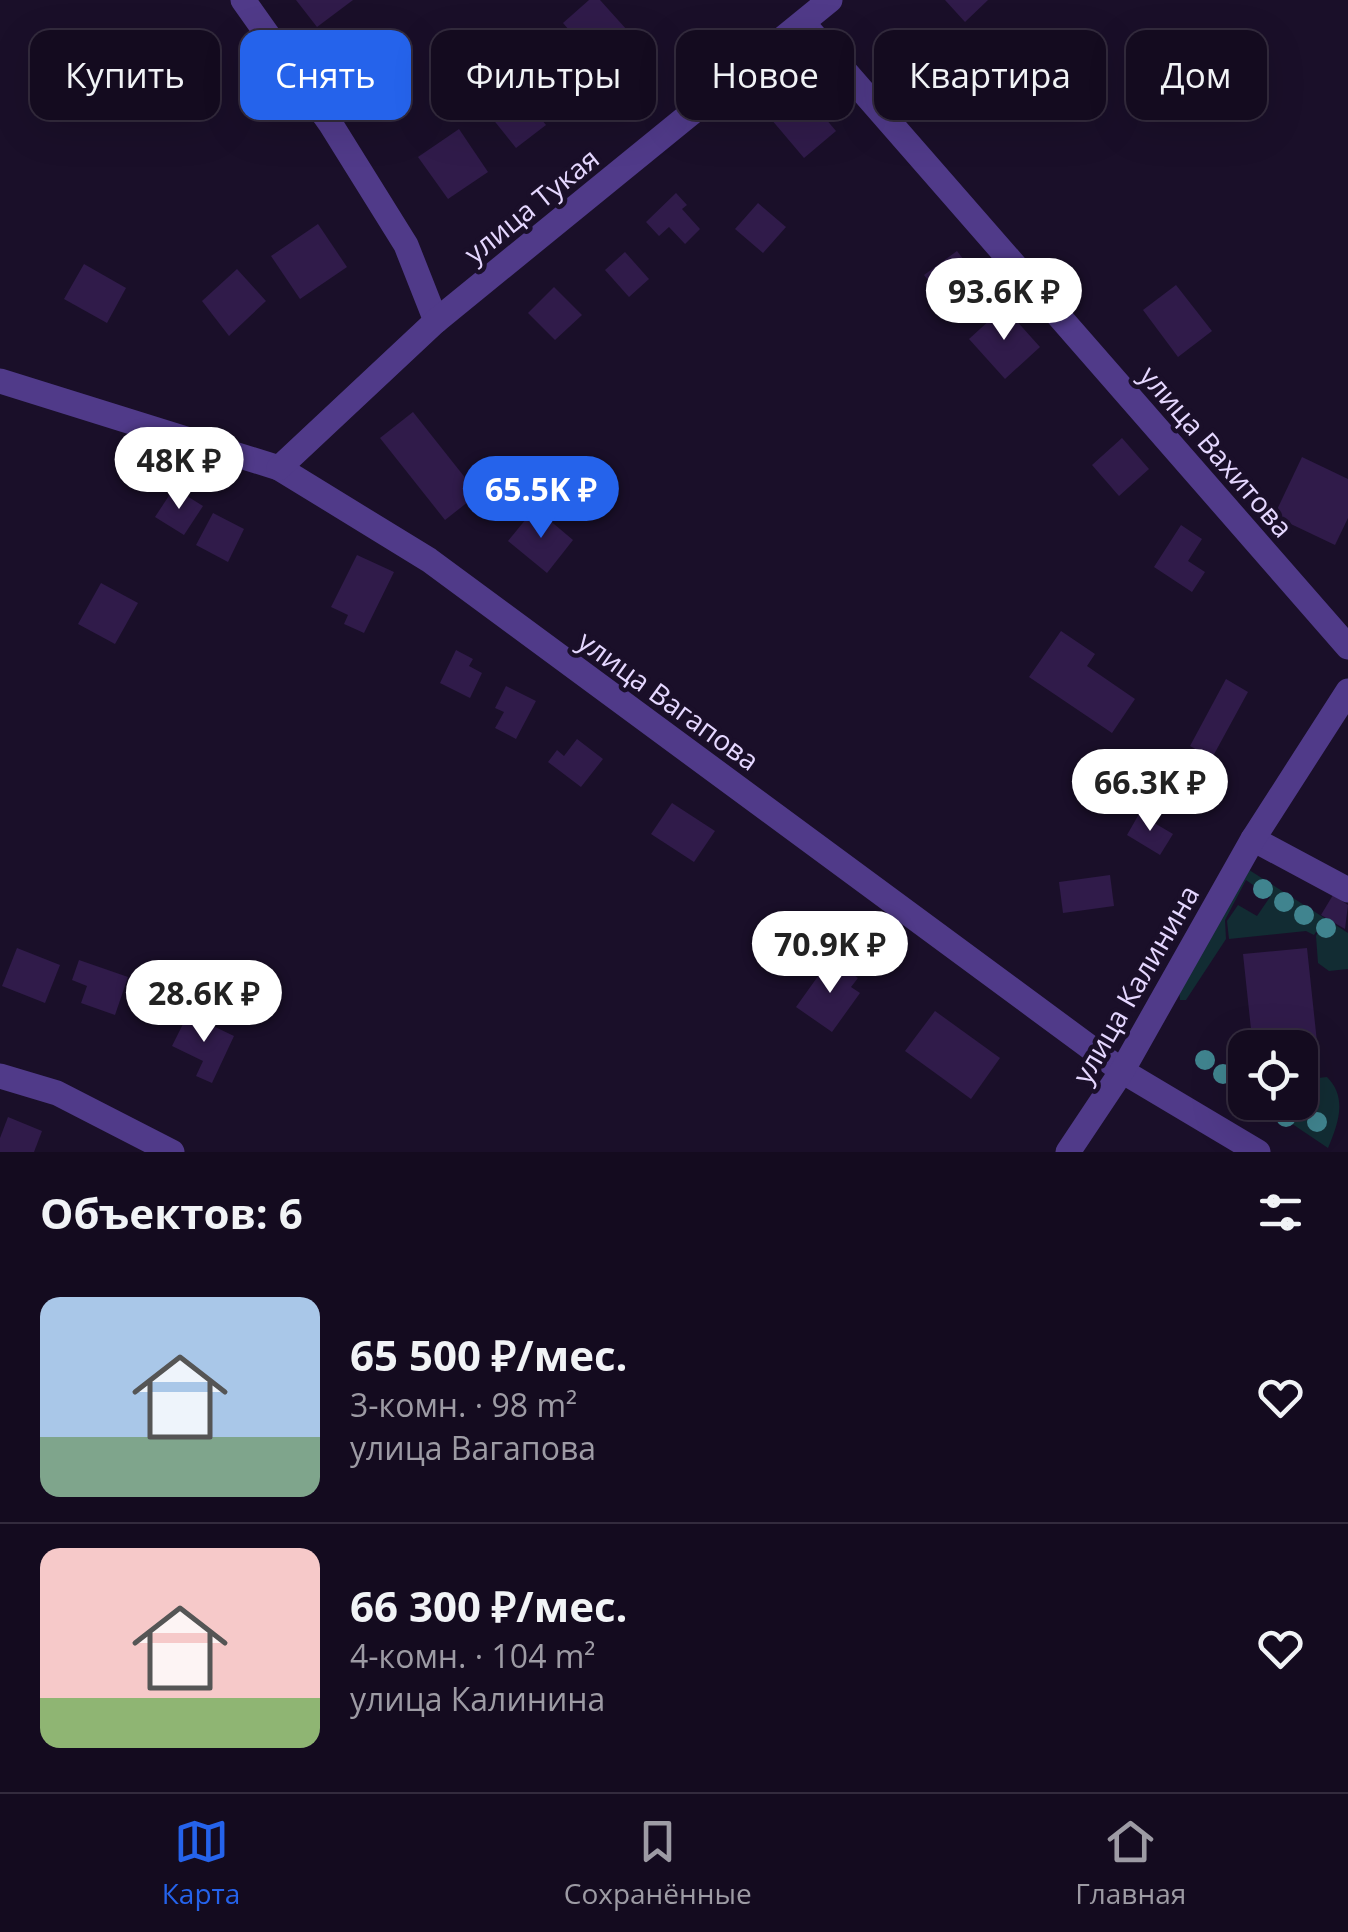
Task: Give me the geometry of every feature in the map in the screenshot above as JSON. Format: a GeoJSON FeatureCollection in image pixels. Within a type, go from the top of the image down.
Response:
{"type":"FeatureCollection","features":[{"type":"Feature","properties":{"kind":"street"},"geometry":{"type":"LineString","coordinates":[[243,0],[330,123],[406,244],[436,321]]}},
{"type":"Feature","properties":{"kind":"street","name":"улица Тукая"},"geometry":{"type":"LineString","coordinates":[[280,468],[436,321],[830,0]]}},
{"type":"Feature","properties":{"kind":"street","name":"улица Вахитова"},"geometry":{"type":"LineString","coordinates":[[804,22],[1348,648]]}},
{"type":"Feature","properties":{"kind":"street","name":"улица Вагапова"},"geometry":{"type":"LineString","coordinates":[[0,381],[280,468],[429,560],[1122,1072],[1258,1152]]}},
{"type":"Feature","properties":{"kind":"street","name":"улица Калинина"},"geometry":{"type":"LineString","coordinates":[[1068,1152],[1122,1072],[1252,839],[1348,691]]}},
{"type":"Feature","properties":{"kind":"street"},"geometry":{"type":"LineString","coordinates":[[1252,839],[1348,890]]}},
{"type":"Feature","properties":{"kind":"street"},"geometry":{"type":"LineString","coordinates":[[0,1076],[57,1093],[172,1152]]}},
{"type":"Feature","properties":{"kind":"shaded area"},"geometry":{"type":"Polygon","coordinates":[[[1246,868],[1348,933],[1348,969],[1329,971],[1318,963],[1316,936],[1322,923],[1314,935],[1306,931],[1229,939],[1227,921],[1238,905],[1257,916],[1270,897],[1246,880],[1225,920],[1226,939],[1186,1000],[1180,1000],[1178,976],[1246,868]]]}},
{"type":"Feature","properties":{"kind":"shaded area"},"geometry":{"type":"Polygon","coordinates":[[[1327,1077],[1339,1102],[1338,1121],[1328,1148],[1286,1120],[1318,1120],[1318,1078],[1327,1077]]]}},
{"type":"Feature","properties":{"kind":"building"},"geometry":{"type":"Polygon","coordinates":[[[296,0],[353,0],[317,27],[296,0]]]}},
{"type":"Feature","properties":{"kind":"building"},"geometry":{"type":"Polygon","coordinates":[[[589,0],[600,0],[627,30],[569,30],[563,23],[589,0]]]}},
{"type":"Feature","properties":{"kind":"building"},"geometry":{"type":"Polygon","coordinates":[[[945,0],[988,0],[965,22],[945,0]]]}},
{"type":"Feature","properties":{"kind":"building"},"geometry":{"type":"Polygon","coordinates":[[[494,120],[542,120],[546,125],[516,148],[494,120]]]}},
{"type":"Feature","properties":{"kind":"building"},"geometry":{"type":"Polygon","coordinates":[[[772,120],[827,120],[836,131],[804,158],[772,120]]]}},
{"type":"Feature","properties":{"kind":"building"},"geometry":{"type":"Polygon","coordinates":[[[459,129],[488,172],[448,199],[418,157],[459,129]]]}},
{"type":"Feature","properties":{"kind":"building"},"geometry":{"type":"Polygon","coordinates":[[[676,193],[687,205],[682,209],[700,229],[685,244],[669,227],[659,236],[646,222],[676,193]]]}},
{"type":"Feature","properties":{"kind":"building"},"geometry":{"type":"Polygon","coordinates":[[[758,203],[786,227],[763,253],[735,229],[758,203]]]}},
{"type":"Feature","properties":{"kind":"building"},"geometry":{"type":"Polygon","coordinates":[[[318,224],[347,267],[300,299],[271,256],[318,224]]]}},
{"type":"Feature","properties":{"kind":"building"},"geometry":{"type":"Polygon","coordinates":[[[957,251],[980,281],[948,306],[924,275],[957,251]]]}},
{"type":"Feature","properties":{"kind":"building"},"geometry":{"type":"Polygon","coordinates":[[[625,252],[649,279],[629,297],[605,270],[625,252]]]}},
{"type":"Feature","properties":{"kind":"building"},"geometry":{"type":"Polygon","coordinates":[[[84,264],[126,288],[107,323],[64,299],[84,264]]]}},
{"type":"Feature","properties":{"kind":"building"},"geometry":{"type":"Polygon","coordinates":[[[237,269],[266,301],[229,336],[202,301],[237,269]]]}},
{"type":"Feature","properties":{"kind":"building"},"geometry":{"type":"Polygon","coordinates":[[[1176,285],[1212,331],[1178,357],[1143,310],[1176,285]]]}},
{"type":"Feature","properties":{"kind":"building"},"geometry":{"type":"Polygon","coordinates":[[[554,287],[582,315],[555,340],[528,313],[554,287]]]}},
{"type":"Feature","properties":{"kind":"building"},"geometry":{"type":"Polygon","coordinates":[[[1004,307],[1040,347],[1005,379],[969,339],[1004,307]]]}},
{"type":"Feature","properties":{"kind":"building"},"geometry":{"type":"Polygon","coordinates":[[[413,412],[478,494],[445,520],[380,438],[413,412]]]}},
{"type":"Feature","properties":{"kind":"building"},"geometry":{"type":"Polygon","coordinates":[[[1122,438],[1149,469],[1119,496],[1092,465],[1122,438]]]}},
{"type":"Feature","properties":{"kind":"building"},"geometry":{"type":"Polygon","coordinates":[[[1302,457],[1348,479],[1348,518],[1335,545],[1274,516],[1302,457]]]}},
{"type":"Feature","properties":{"kind":"building"},"geometry":{"type":"Polygon","coordinates":[[[174,488],[203,506],[184,535],[155,517],[174,488]]]}},
{"type":"Feature","properties":{"kind":"building"},"geometry":{"type":"Polygon","coordinates":[[[535,508],[573,540],[547,573],[508,541],[535,508]]]}},
{"type":"Feature","properties":{"kind":"building"},"geometry":{"type":"Polygon","coordinates":[[[213,513],[244,529],[228,562],[196,545],[213,513]]]}},
{"type":"Feature","properties":{"kind":"building"},"geometry":{"type":"Polygon","coordinates":[[[1181,525],[1202,539],[1188,561],[1205,572],[1192,592],[1154,567],[1181,525]]]}},
{"type":"Feature","properties":{"kind":"building"},"geometry":{"type":"Polygon","coordinates":[[[357,555],[394,572],[364,633],[344,624],[348,615],[331,607],[357,555]]]}},
{"type":"Feature","properties":{"kind":"building"},"geometry":{"type":"Polygon","coordinates":[[[101,583],[138,603],[115,644],[78,624],[101,583]]]}},
{"type":"Feature","properties":{"kind":"building"},"geometry":{"type":"Polygon","coordinates":[[[1061,631],[1095,654],[1087,666],[1135,699],[1112,733],[1029,677],[1061,631]]]}},
{"type":"Feature","properties":{"kind":"building"},"geometry":{"type":"Polygon","coordinates":[[[456,650],[473,659],[469,666],[482,673],[470,698],[440,683],[456,650]]]}},
{"type":"Feature","properties":{"kind":"building"},"geometry":{"type":"Polygon","coordinates":[[[1226,679],[1248,692],[1212,758],[1190,746],[1226,679]]]}},
{"type":"Feature","properties":{"kind":"building"},"geometry":{"type":"Polygon","coordinates":[[[506,686],[536,701],[516,739],[495,728],[504,712],[495,708],[506,686]]]}},
{"type":"Feature","properties":{"kind":"building"},"geometry":{"type":"Polygon","coordinates":[[[577,739],[603,759],[581,787],[548,762],[557,750],[564,756],[577,739]]]}},
{"type":"Feature","properties":{"kind":"building"},"geometry":{"type":"Polygon","coordinates":[[[672,803],[715,831],[694,862],[651,834],[672,803]]]}},
{"type":"Feature","properties":{"kind":"building"},"geometry":{"type":"Polygon","coordinates":[[[1139,814],[1173,834],[1160,855],[1127,835],[1139,814]]]}},
{"type":"Feature","properties":{"kind":"building"},"geometry":{"type":"Polygon","coordinates":[[[1110,875],[1114,906],[1063,913],[1059,882],[1110,875]]]}},
{"type":"Feature","properties":{"kind":"building"},"geometry":{"type":"Polygon","coordinates":[[[1333,895],[1348,905],[1345,929],[1321,915],[1333,895]]]}},
{"type":"Feature","properties":{"kind":"building"},"geometry":{"type":"Polygon","coordinates":[[[17,948],[60,965],[45,1003],[2,986],[17,948]]]}},
{"type":"Feature","properties":{"kind":"building"},"geometry":{"type":"Polygon","coordinates":[[[1307,948],[1316,1030],[1251,1030],[1243,954],[1307,948]]]}},
{"type":"Feature","properties":{"kind":"building"},"geometry":{"type":"Polygon","coordinates":[[[831,958],[858,978],[851,987],[860,993],[832,1032],[796,1007],[831,958]]]}},
{"type":"Feature","properties":{"kind":"building"},"geometry":{"type":"Polygon","coordinates":[[[79,960],[128,977],[115,1015],[81,1003],[87,986],[72,980],[79,960]]]}},
{"type":"Feature","properties":{"kind":"building"},"geometry":{"type":"Polygon","coordinates":[[[935,1011],[1000,1058],[971,1099],[905,1051],[935,1011]]]}},
{"type":"Feature","properties":{"kind":"building"},"geometry":{"type":"Polygon","coordinates":[[[188,1014],[234,1036],[212,1083],[196,1076],[203,1061],[172,1046],[188,1014]]]}},
{"type":"Feature","properties":{"kind":"building"},"geometry":{"type":"Polygon","coordinates":[[[8,1117],[42,1131],[34,1152],[0,1152],[0,1138],[8,1117]]]}}]}
